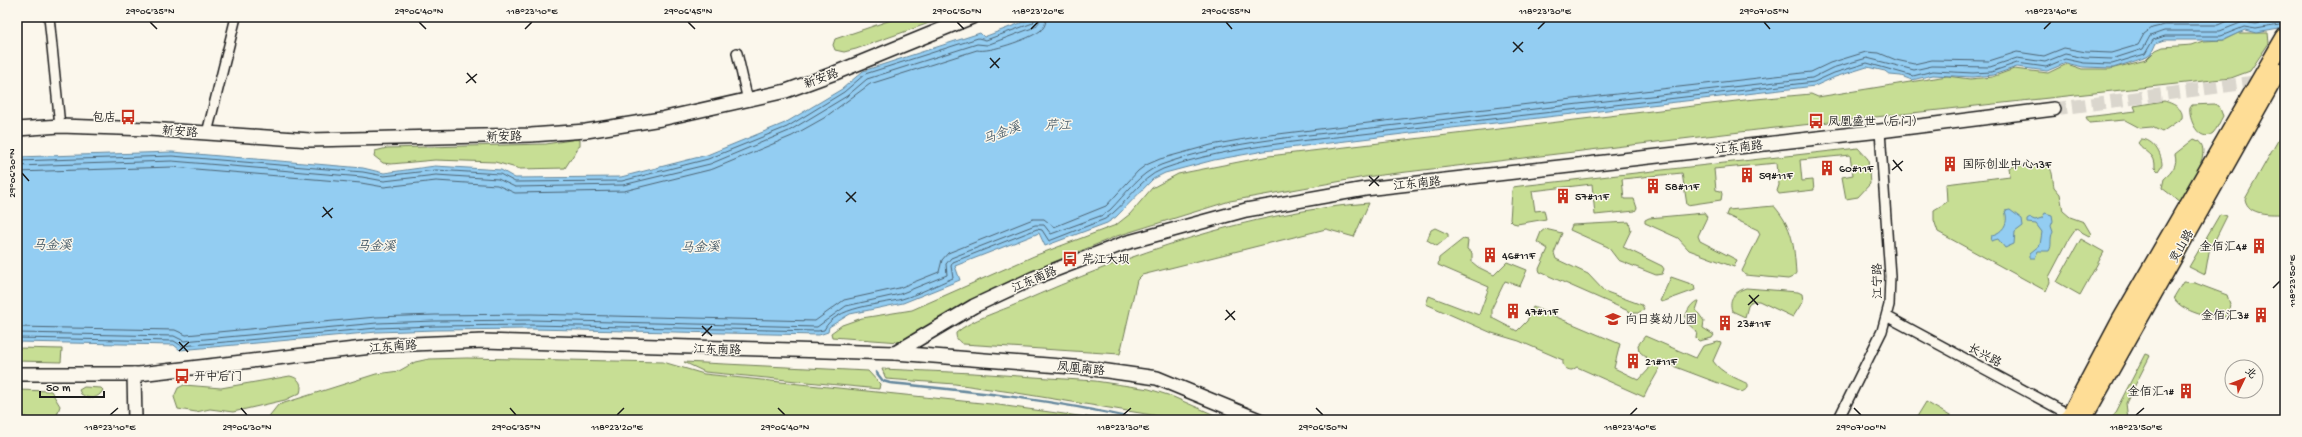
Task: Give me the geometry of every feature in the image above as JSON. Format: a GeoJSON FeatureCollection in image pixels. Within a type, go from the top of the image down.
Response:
{"type":"FeatureCollection","features":[{"type":"Feature","properties":{"kind":"highway","name":"灵山路"},"geometry":{"type":"LineString","coordinates":[[2077,419],[2276,67],[2285,37]]}},
{"type":"Feature","properties":{"kind":"street"},"geometry":{"type":"LineString","coordinates":[[49,17],[60,126]]}},
{"type":"Feature","properties":{"kind":"street"},"geometry":{"type":"LineString","coordinates":[[207,133],[236,17]]}},
{"type":"Feature","properties":{"kind":"street","name":"新安路"},"geometry":{"type":"LineString","coordinates":[[17,128],[60,126],[207,133],[310,140],[531,135],[586,131],[661,119],[786,91],[835,73],[972,17]]}},
{"type":"Feature","properties":{"kind":"street"},"geometry":{"type":"LineString","coordinates":[[737,53],[748,100]]}},
{"type":"Feature","properties":{"kind":"street","name":"江东南路"},"geometry":{"type":"LineString","coordinates":[[17,374],[134,374],[390,345],[476,342],[895,353],[974,306],[1034,278],[1125,243],[1246,210],[1366,188],[1880,131],[2054,109]]}},
{"type":"Feature","properties":{"kind":"street","name":"江宁路"},"geometry":{"type":"LineString","coordinates":[[1838,420],[1888,317],[1890,276],[1880,131]]}},
{"type":"Feature","properties":{"kind":"street","name":"长兴路"},"geometry":{"type":"LineString","coordinates":[[1888,317],[2077,419]]}},
{"type":"Feature","properties":{"kind":"street","name":"凤凰南路"},"geometry":{"type":"LineString","coordinates":[[895,353],[1086,368],[1157,378],[1259,420]]}},
{"type":"Feature","properties":{"kind":"street"},"geometry":{"type":"LineString","coordinates":[[134,374],[135,420]]}},
{"type":"Feature","properties":{"kind":"green space"},"geometry":{"type":"Polygon","coordinates":[[[900,17],[946,17],[856,49],[844,52],[835,50],[833,45],[835,39],[900,17]]]}},
{"type":"Feature","properties":{"kind":"green space"},"geometry":{"type":"Polygon","coordinates":[[[2238,33],[2268,33],[2269,43],[2250,71],[2231,78],[1757,130],[1365,177],[1230,201],[1117,236],[1044,266],[960,307],[900,342],[832,337],[831,333],[842,325],[862,318],[912,310],[1034,256],[1116,225],[1130,214],[1152,188],[1178,174],[1269,156],[1745,100],[1811,94],[1818,97],[1947,76],[1970,79],[1992,77],[2014,69],[2048,73],[2067,64],[2082,69],[2110,69],[2146,60],[2156,50],[2163,47],[2192,45],[2203,41],[2224,40],[2238,33]]]}},
{"type":"Feature","properties":{"kind":"green space"},"geometry":{"type":"Polygon","coordinates":[[[2164,101],[2179,109],[2182,114],[2182,118],[2162,132],[2152,127],[2140,128],[2125,120],[2089,123],[2086,117],[2136,111],[2134,106],[2164,101]]]}},
{"type":"Feature","properties":{"kind":"green space"},"geometry":{"type":"Polygon","coordinates":[[[2214,104],[2219,106],[2223,116],[2213,133],[2203,135],[2199,133],[2193,123],[2190,108],[2192,105],[2214,104]]]}},
{"type":"Feature","properties":{"kind":"green space"},"geometry":{"type":"Polygon","coordinates":[[[2285,128],[2285,214],[2261,213],[2251,209],[2247,205],[2245,199],[2285,128]]]}},
{"type":"Feature","properties":{"kind":"green space"},"geometry":{"type":"Polygon","coordinates":[[[577,139],[580,140],[580,145],[565,168],[520,169],[495,162],[435,160],[391,164],[383,163],[374,156],[375,151],[387,148],[546,144],[577,139]]]}},
{"type":"Feature","properties":{"kind":"green space"},"geometry":{"type":"Polygon","coordinates":[[[2141,139],[2153,144],[2159,152],[2162,165],[2158,171],[2155,168],[2154,159],[2152,156],[2138,143],[2141,139]]]}},
{"type":"Feature","properties":{"kind":"green space"},"geometry":{"type":"Polygon","coordinates":[[[2194,139],[2201,143],[2203,150],[2202,159],[2194,178],[2180,202],[2162,188],[2164,179],[2174,168],[2176,162],[2175,154],[2194,139]]]}},
{"type":"Feature","properties":{"kind":"green space"},"geometry":{"type":"Polygon","coordinates":[[[1858,148],[1868,159],[1870,184],[1858,197],[1846,199],[1842,177],[1853,175],[1850,155],[1800,160],[1802,181],[1813,180],[1814,190],[1779,194],[1777,191],[1779,185],[1777,163],[1714,169],[1716,190],[1721,191],[1721,200],[1687,205],[1682,173],[1622,179],[1624,199],[1634,199],[1637,208],[1635,211],[1595,215],[1592,184],[1532,191],[1535,211],[1544,210],[1546,219],[1517,224],[1510,220],[1513,187],[1858,148]]]}},
{"type":"Feature","properties":{"kind":"green space"},"geometry":{"type":"Polygon","coordinates":[[[2046,163],[2052,171],[2054,187],[2060,194],[2063,211],[2070,217],[2084,222],[2091,234],[2089,236],[2076,229],[2049,277],[2050,282],[2046,291],[1938,232],[1934,220],[1934,210],[1947,202],[1946,184],[2010,176],[2009,167],[2046,163]]]}},
{"type":"Feature","properties":{"kind":"green space"},"geometry":{"type":"Polygon","coordinates":[[[1369,203],[1354,237],[1326,229],[1142,275],[1137,280],[1120,354],[963,344],[956,337],[956,333],[962,328],[986,316],[1146,252],[1234,226],[1279,216],[1324,208],[1369,203]]]}},
{"type":"Feature","properties":{"kind":"green space"},"geometry":{"type":"Polygon","coordinates":[[[1774,206],[1789,229],[1793,245],[1796,273],[1793,277],[1788,279],[1745,275],[1742,271],[1760,234],[1758,230],[1726,215],[1728,210],[1774,206]]]}},
{"type":"Feature","properties":{"kind":"green space"},"geometry":{"type":"Polygon","coordinates":[[[1704,213],[1707,217],[1698,236],[1700,241],[1737,260],[1734,267],[1689,250],[1678,238],[1645,223],[1645,220],[1649,218],[1704,213]]]}},
{"type":"Feature","properties":{"kind":"green space"},"geometry":{"type":"Polygon","coordinates":[[[2220,214],[2227,216],[2209,252],[2205,275],[2189,267],[2220,214]]]}},
{"type":"Feature","properties":{"kind":"green space"},"geometry":{"type":"Polygon","coordinates":[[[1629,222],[1631,230],[1623,247],[1662,266],[1664,269],[1662,274],[1656,275],[1618,260],[1608,247],[1570,230],[1572,225],[1629,222]]]}},
{"type":"Feature","properties":{"kind":"green space"},"geometry":{"type":"Polygon","coordinates":[[[1435,228],[1448,234],[1448,237],[1437,246],[1427,240],[1431,230],[1435,228]]]}},
{"type":"Feature","properties":{"kind":"green space"},"geometry":{"type":"Polygon","coordinates":[[[1545,229],[1562,233],[1554,253],[1556,259],[1588,274],[1604,291],[1642,305],[1644,309],[1638,313],[1633,313],[1540,272],[1539,269],[1548,249],[1537,242],[1541,232],[1545,229]]]}},
{"type":"Feature","properties":{"kind":"green space"},"geometry":{"type":"Polygon","coordinates":[[[1463,239],[1468,240],[1467,249],[1472,253],[1472,262],[1478,267],[1494,275],[1507,262],[1527,270],[1520,286],[1505,281],[1492,308],[1492,318],[1517,331],[1527,321],[1533,307],[1620,344],[1614,368],[1639,380],[1649,369],[1648,359],[1639,351],[1638,345],[1645,336],[1696,358],[1703,346],[1718,342],[1721,343],[1713,361],[1724,372],[1748,384],[1748,388],[1742,392],[1665,363],[1661,364],[1644,397],[1577,367],[1572,370],[1568,369],[1564,366],[1563,360],[1519,341],[1492,333],[1426,304],[1429,296],[1479,315],[1489,287],[1438,265],[1439,258],[1463,239]]]}},
{"type":"Feature","properties":{"kind":"green space"},"geometry":{"type":"Polygon","coordinates":[[[2081,239],[2104,252],[2080,295],[2057,282],[2081,239]]]}},
{"type":"Feature","properties":{"kind":"green space"},"geometry":{"type":"Polygon","coordinates":[[[1671,277],[1694,285],[1695,290],[1662,302],[1660,301],[1671,277]]]}},
{"type":"Feature","properties":{"kind":"green space"},"geometry":{"type":"Polygon","coordinates":[[[2183,282],[2195,283],[2227,295],[2230,304],[2228,315],[2223,317],[2207,316],[2190,311],[2182,306],[2174,297],[2183,282]]]}},
{"type":"Feature","properties":{"kind":"green space"},"geometry":{"type":"Polygon","coordinates":[[[1746,288],[1798,292],[1802,294],[1803,301],[1793,317],[1759,301],[1752,301],[1748,306],[1745,317],[1732,311],[1731,302],[1733,296],[1746,288]]]}},
{"type":"Feature","properties":{"kind":"green space"},"geometry":{"type":"Polygon","coordinates":[[[1699,301],[1696,310],[1704,321],[1703,328],[1714,335],[1712,338],[1699,341],[1696,338],[1697,332],[1685,321],[1688,310],[1692,304],[1699,301]]]}},
{"type":"Feature","properties":{"kind":"green space"},"geometry":{"type":"Polygon","coordinates":[[[17,348],[62,349],[61,362],[17,361],[17,348]]]}},
{"type":"Feature","properties":{"kind":"green space"},"geometry":{"type":"Polygon","coordinates":[[[2145,354],[2150,356],[2126,403],[2128,420],[2111,420],[2145,354]]]}},
{"type":"Feature","properties":{"kind":"green space"},"geometry":{"type":"Polygon","coordinates":[[[467,358],[663,362],[704,374],[991,404],[1108,420],[266,420],[278,405],[376,374],[399,371],[415,362],[429,359],[467,358]]]}},
{"type":"Feature","properties":{"kind":"green space"},"geometry":{"type":"Polygon","coordinates":[[[684,362],[868,371],[880,384],[879,389],[705,372],[684,362]]]}},
{"type":"Feature","properties":{"kind":"green space"},"geometry":{"type":"Polygon","coordinates":[[[882,369],[1095,381],[1149,389],[1171,396],[1226,420],[1183,420],[955,384],[886,379],[882,369]]]}},
{"type":"Feature","properties":{"kind":"green space"},"geometry":{"type":"Polygon","coordinates":[[[290,376],[296,378],[300,382],[300,393],[285,400],[233,412],[210,409],[196,412],[178,409],[174,397],[178,388],[184,385],[221,388],[290,376]]]}},
{"type":"Feature","properties":{"kind":"green space"},"geometry":{"type":"Polygon","coordinates":[[[84,387],[101,388],[103,390],[96,397],[91,398],[81,394],[79,390],[84,387]]]}},
{"type":"Feature","properties":{"kind":"green space"},"geometry":{"type":"Polygon","coordinates":[[[17,390],[51,391],[60,406],[56,418],[49,416],[38,420],[33,420],[19,413],[17,411],[17,390]]]}},
{"type":"Feature","properties":{"kind":"green space"},"geometry":{"type":"Polygon","coordinates":[[[1926,402],[1957,420],[1915,420],[1926,402]]]}},
{"type":"Feature","properties":{"kind":"water"},"geometry":{"type":"Polygon","coordinates":[[[1036,17],[2285,17],[2285,28],[2256,33],[2245,30],[2223,40],[2165,40],[2156,43],[2151,54],[2147,57],[2113,68],[2083,67],[2066,63],[2047,71],[2017,67],[1993,75],[1973,77],[1933,75],[1912,80],[1901,76],[1890,75],[1885,71],[1867,67],[1835,77],[1815,86],[1264,151],[1214,160],[1165,173],[1153,179],[1116,217],[1107,223],[1045,246],[1039,233],[955,266],[960,280],[903,303],[850,314],[829,327],[828,332],[819,335],[531,329],[436,330],[377,332],[180,350],[174,345],[17,342],[17,157],[172,152],[363,168],[384,173],[435,166],[501,170],[515,178],[621,177],[707,155],[785,123],[842,89],[863,71],[980,33],[984,37],[1036,17]]]}},
{"type":"Feature","properties":{"kind":"water"},"geometry":{"type":"Polygon","coordinates":[[[2010,210],[2022,219],[2023,226],[2015,232],[2014,244],[2005,248],[1998,239],[1991,241],[1992,235],[2000,232],[2006,223],[2005,211],[2010,210]]]}},
{"type":"Feature","properties":{"kind":"water"},"geometry":{"type":"Polygon","coordinates":[[[2045,213],[2052,215],[2053,221],[2051,226],[2053,232],[2050,249],[2049,251],[2038,251],[2035,258],[2030,258],[2030,253],[2040,245],[2042,232],[2036,224],[2027,223],[2027,220],[2030,218],[2035,220],[2042,218],[2045,213]]]}},
{"type":"Feature","properties":{"kind":"waterway"},"geometry":{"type":"LineString","coordinates":[[876,372],[883,381],[890,383],[952,389],[1044,401],[1136,419],[1154,420]]}},
{"type":"Feature","properties":{"kind":"tunnel"},"geometry":{"type":"LineString","coordinates":[[2054,109],[2285,78]]}},
{"type":"Feature","properties":{"kind":"place","name":"包店"},"geometry":{"type":"Point","coordinates":[128,117]}},
{"type":"Feature","properties":{"kind":"place","name":"凤凰盛世（后门）"},"geometry":{"type":"Point","coordinates":[1816,121]}},
{"type":"Feature","properties":{"kind":"place","name":"国际创业中心13F"},"geometry":{"type":"Point","coordinates":[1950,164]}},
{"type":"Feature","properties":{"kind":"place","name":"60#11F"},"geometry":{"type":"Point","coordinates":[1827,168]}},
{"type":"Feature","properties":{"kind":"place","name":"59#11F"},"geometry":{"type":"Point","coordinates":[1747,175]}},
{"type":"Feature","properties":{"kind":"place","name":"58#11F"},"geometry":{"type":"Point","coordinates":[1653,186]}},
{"type":"Feature","properties":{"kind":"place","name":"57#11F"},"geometry":{"type":"Point","coordinates":[1563,196]}},
{"type":"Feature","properties":{"kind":"place","name":"金佰汇4#"},"geometry":{"type":"Point","coordinates":[2259,246]}},
{"type":"Feature","properties":{"kind":"place","name":"46#11F"},"geometry":{"type":"Point","coordinates":[1490,255]}},
{"type":"Feature","properties":{"kind":"place","name":"芹江大坝"},"geometry":{"type":"Point","coordinates":[1070,259]}},
{"type":"Feature","properties":{"kind":"place","name":"47#11F"},"geometry":{"type":"Point","coordinates":[1513,311]}},
{"type":"Feature","properties":{"kind":"place","name":"金佰汇3#"},"geometry":{"type":"Point","coordinates":[2261,315]}},
{"type":"Feature","properties":{"kind":"place","name":"向日葵幼儿园"},"geometry":{"type":"Point","coordinates":[1613,319]}},
{"type":"Feature","properties":{"kind":"place","name":"23#11F"},"geometry":{"type":"Point","coordinates":[1725,323]}},
{"type":"Feature","properties":{"kind":"place","name":"21#11F"},"geometry":{"type":"Point","coordinates":[1633,361]}},
{"type":"Feature","properties":{"kind":"place","name":"开中后门"},"geometry":{"type":"Point","coordinates":[182,376]}},
{"type":"Feature","properties":{"kind":"place","name":"金佰汇1#"},"geometry":{"type":"Point","coordinates":[2186,391]}},
{"type":"Feature","properties":{"kind":"water label","name":"芹江"},"geometry":{"type":"Point","coordinates":[1058,124]}},
{"type":"Feature","properties":{"kind":"water label","name":"马金溪"},"geometry":{"type":"Point","coordinates":[1001,132]}},
{"type":"Feature","properties":{"kind":"water label","name":"马金溪"},"geometry":{"type":"Point","coordinates":[52,244]}},
{"type":"Feature","properties":{"kind":"water label","name":"马金溪"},"geometry":{"type":"Point","coordinates":[376,245]}},
{"type":"Feature","properties":{"kind":"water label","name":"马金溪"},"geometry":{"type":"Point","coordinates":[700,246]}}]}
